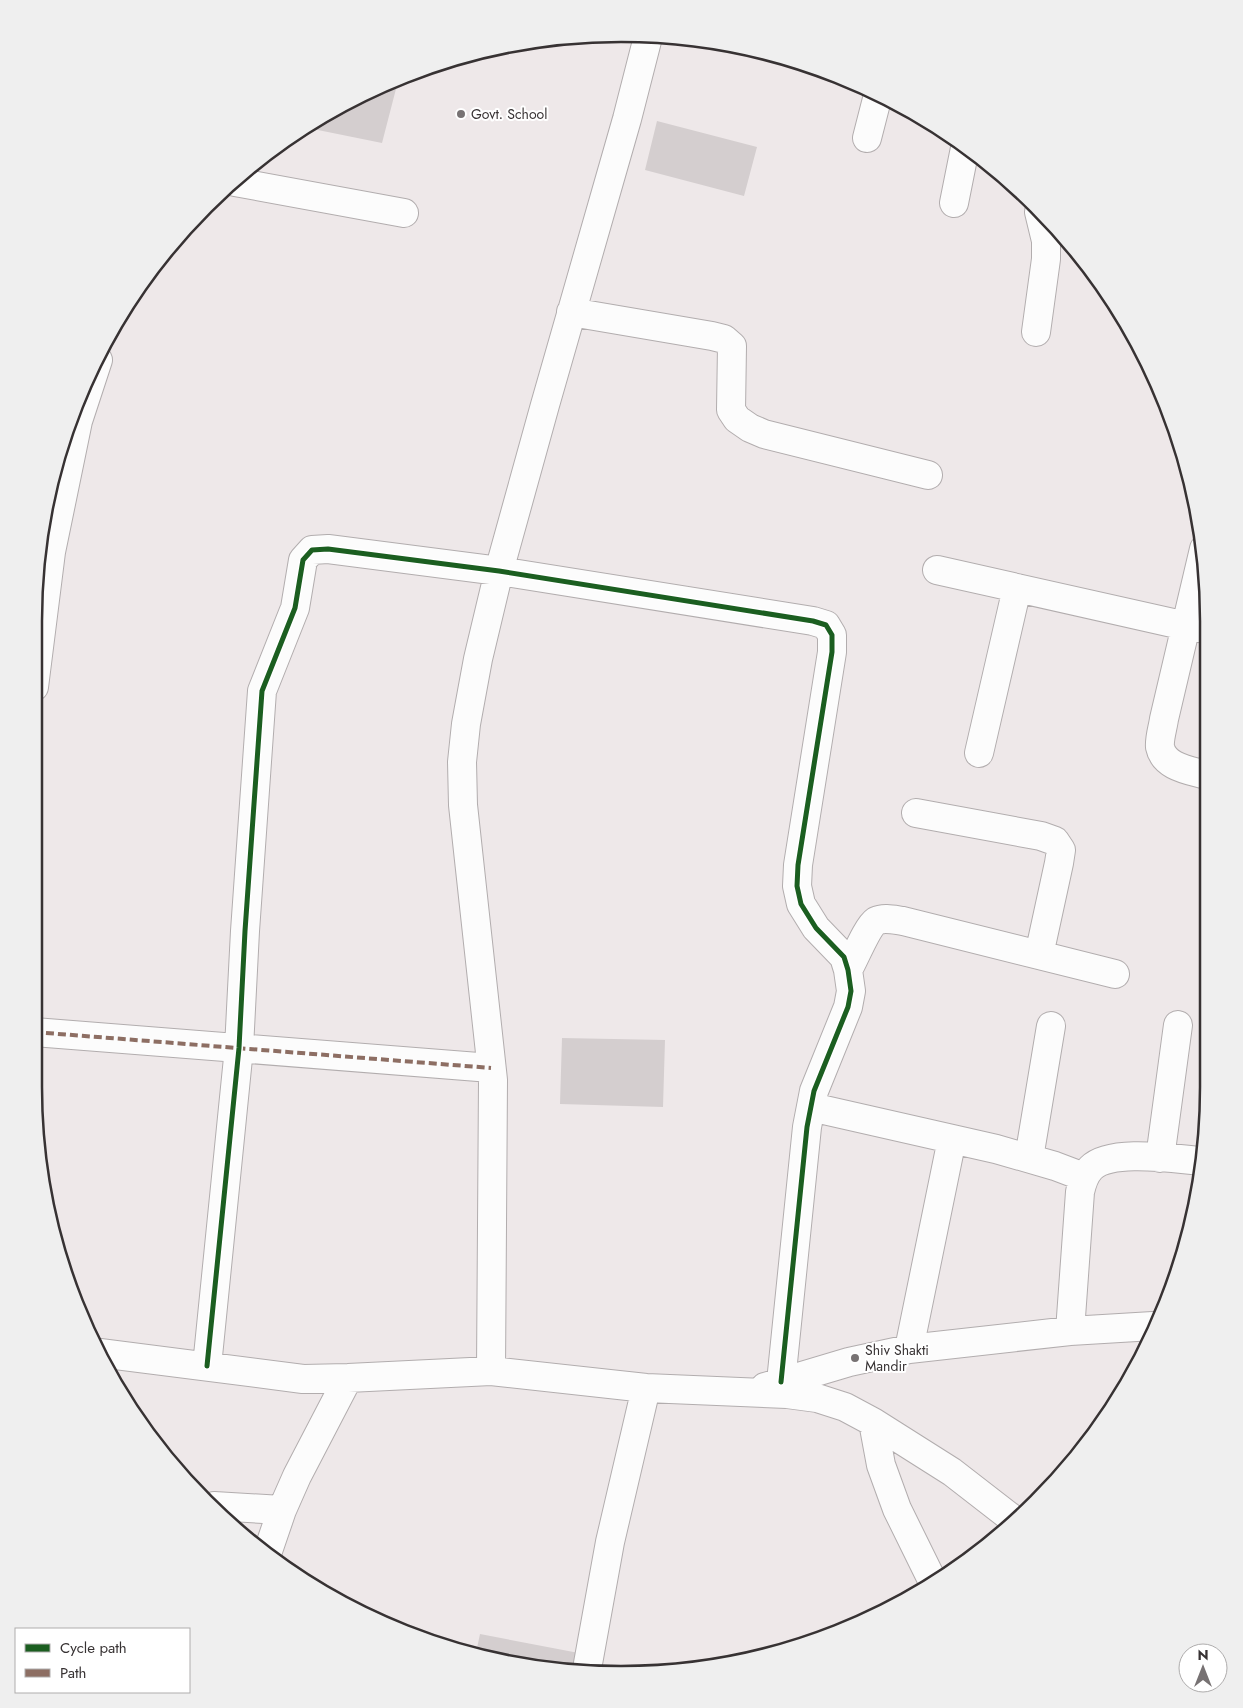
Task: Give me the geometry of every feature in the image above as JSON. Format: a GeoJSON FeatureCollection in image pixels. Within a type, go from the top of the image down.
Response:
{"type":"FeatureCollection","features":[{"type":"Feature","properties":{"kind":"street"},"geometry":{"type":"LineString","coordinates":[[491,1371],[493,1080],[463,805],[462,762],[466,724],[478,659],[498,571],[627,120],[646,43]]}},
{"type":"Feature","properties":{"kind":"street"},"geometry":{"type":"LineString","coordinates":[[867,138],[876,101]]}},
{"type":"Feature","properties":{"kind":"street"},"geometry":{"type":"LineString","coordinates":[[954,203],[964,155]]}},
{"type":"Feature","properties":{"kind":"street"},"geometry":{"type":"LineString","coordinates":[[243,183],[404,213]]}},
{"type":"Feature","properties":{"kind":"street"},"geometry":{"type":"LineString","coordinates":[[1036,332],[1046,259],[1046,241],[1042,224]]}},
{"type":"Feature","properties":{"kind":"street"},"geometry":{"type":"LineString","coordinates":[[571,312],[724,339],[732,346],[731,410],[737,419],[750,428],[764,434],[928,475]]}},
{"type":"Feature","properties":{"kind":"street"},"geometry":{"type":"LineString","coordinates":[[45,576],[47,551],[67,456]]}},
{"type":"Feature","properties":{"kind":"street"},"geometry":{"type":"LineString","coordinates":[[207,1366],[239,1048],[245,931],[262,691],[295,608],[303,560],[312,550],[328,549],[498,571],[803,620],[826,625],[832,635],[832,652],[798,865],[797,886],[801,904],[816,928],[844,956],[851,990],[848,1007],[814,1091],[807,1127],[782,1382]]}},
{"type":"Feature","properties":{"kind":"street"},"geometry":{"type":"LineString","coordinates":[[936,570],[1195,628]]}},
{"type":"Feature","properties":{"kind":"street"},"geometry":{"type":"LineString","coordinates":[[979,753],[1017,588]]}},
{"type":"Feature","properties":{"kind":"street"},"geometry":{"type":"LineString","coordinates":[[1199,592],[1195,628],[1164,719],[1160,746],[1166,759],[1180,768],[1200,773]]}},
{"type":"Feature","properties":{"kind":"street"},"geometry":{"type":"LineString","coordinates":[[916,813],[1041,836],[1055,841],[1061,850],[1039,955]]}},
{"type":"Feature","properties":{"kind":"street"},"geometry":{"type":"LineString","coordinates":[[848,970],[867,932],[876,922],[888,919],[1115,974]]}},
{"type":"Feature","properties":{"kind":"street"},"geometry":{"type":"LineString","coordinates":[[1160,1158],[1178,1025]]}},
{"type":"Feature","properties":{"kind":"street"},"geometry":{"type":"LineString","coordinates":[[1029,1158],[1051,1026]]}},
{"type":"Feature","properties":{"kind":"street"},"geometry":{"type":"LineString","coordinates":[[42,1033],[491,1068]]}},
{"type":"Feature","properties":{"kind":"street"},"geometry":{"type":"LineString","coordinates":[[811,1107],[1029,1158],[1084,1178]]}},
{"type":"Feature","properties":{"kind":"street"},"geometry":{"type":"LineString","coordinates":[[909,1349],[952,1139]]}},
{"type":"Feature","properties":{"kind":"street"},"geometry":{"type":"LineString","coordinates":[[1070,1331],[1080,1192],[1084,1178],[1092,1166],[1111,1158],[1129,1155],[1196,1161]]}},
{"type":"Feature","properties":{"kind":"street"},"geometry":{"type":"LineString","coordinates":[[747,1392],[849,1362],[909,1349],[1070,1331],[1148,1326]]}},
{"type":"Feature","properties":{"kind":"street"},"geometry":{"type":"LineString","coordinates":[[107,1353],[303,1379],[491,1371],[646,1388],[787,1394],[817,1398],[845,1407],[873,1422],[952,1472],[1009,1516]]}},
{"type":"Feature","properties":{"kind":"street"},"geometry":{"type":"LineString","coordinates":[[270,1546],[282,1510],[313,1443],[348,1378]]}},
{"type":"Feature","properties":{"kind":"street"},"geometry":{"type":"LineString","coordinates":[[588,1664],[610,1542],[646,1388]]}},
{"type":"Feature","properties":{"kind":"street"},"geometry":{"type":"LineString","coordinates":[[873,1422],[881,1465],[897,1509],[930,1576]]}},
{"type":"Feature","properties":{"kind":"street"},"geometry":{"type":"LineString","coordinates":[[223,1507],[282,1510]]}},
{"type":"Feature","properties":{"kind":"building"},"geometry":{"type":"Polygon","coordinates":[[[396,89],[382,143],[316,130],[365,102],[396,89]]]}},
{"type":"Feature","properties":{"kind":"building"},"geometry":{"type":"Polygon","coordinates":[[[657,121],[757,147],[744,196],[645,170],[657,121]]]}},
{"type":"Feature","properties":{"kind":"building"},"geometry":{"type":"Polygon","coordinates":[[[562,1038],[665,1040],[663,1107],[560,1104],[562,1038]]]}},
{"type":"Feature","properties":{"kind":"building"},"geometry":{"type":"Polygon","coordinates":[[[480,1634],[584,1654],[582,1664],[546,1661],[477,1647],[480,1634]]]}},
{"type":"Feature","properties":{"kind":"marked path"},"geometry":{"type":"LineString","coordinates":[[42,1033],[491,1068]]}},
{"type":"Feature","properties":{"kind":"cycle path"},"geometry":{"type":"LineString","coordinates":[[207,1366],[239,1048],[245,931],[262,691],[295,608],[303,560],[312,550],[328,549],[499,571],[813,621],[826,625],[832,635],[832,652],[798,865],[797,886],[801,904],[816,928],[844,957],[851,991],[848,1007],[814,1091],[807,1127],[781,1382]]}},
{"type":"Feature","properties":{"kind":"place","name":"Govt. School"},"geometry":{"type":"Point","coordinates":[461,114]}},
{"type":"Feature","properties":{"kind":"place","name":"Shiv Shakti Mandir"},"geometry":{"type":"Point","coordinates":[855,1358]}}]}
